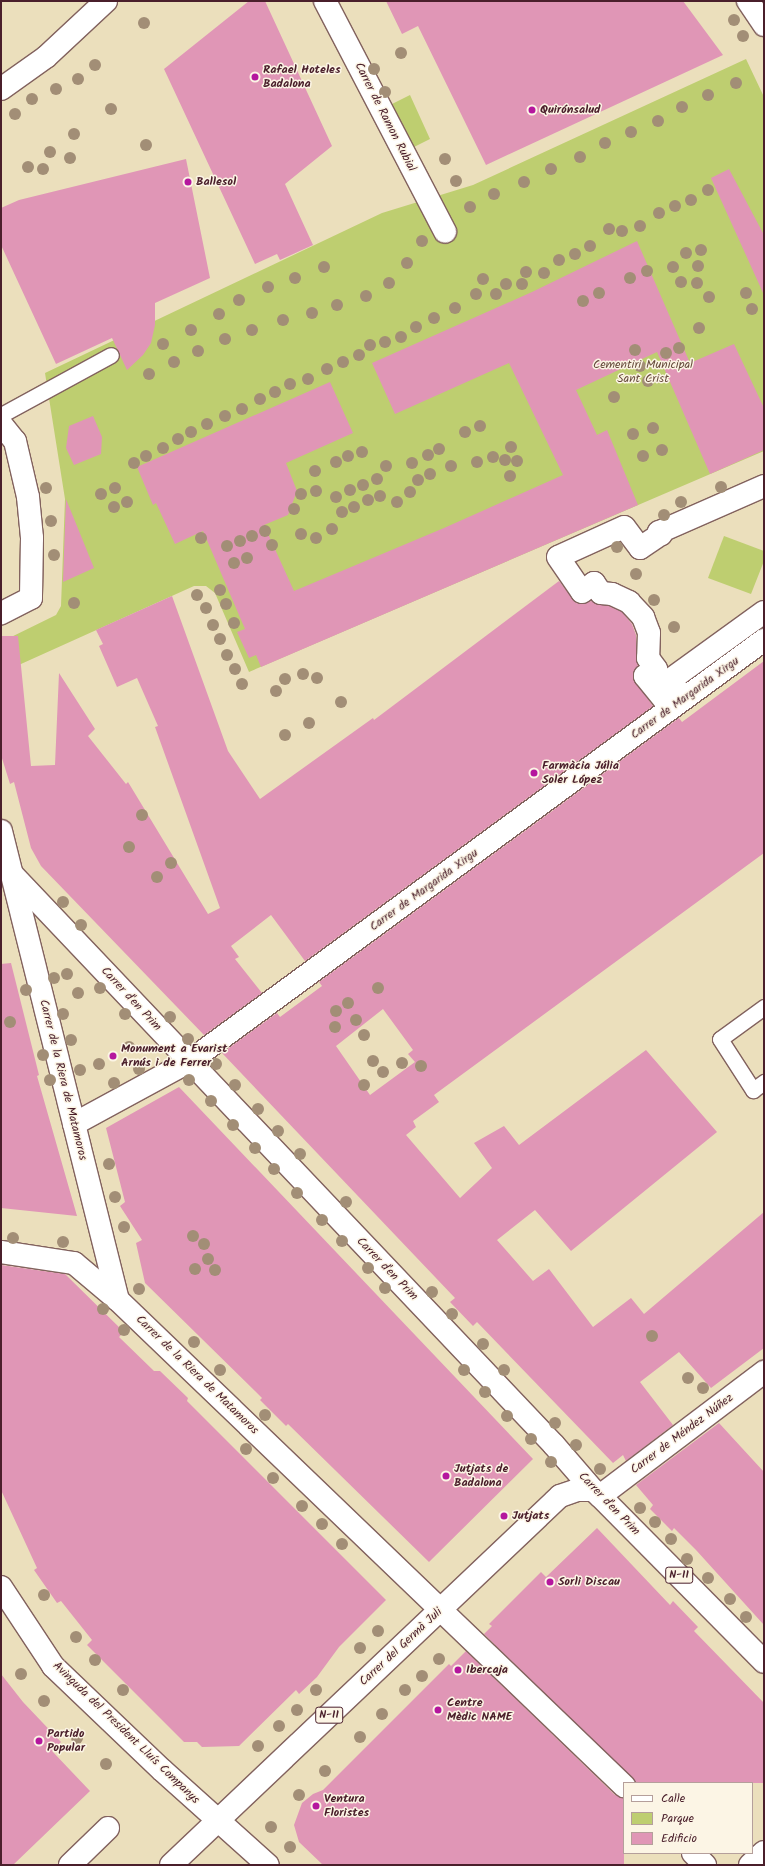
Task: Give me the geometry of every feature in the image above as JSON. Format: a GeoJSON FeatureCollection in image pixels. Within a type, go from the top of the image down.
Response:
{"type":"FeatureCollection","features":[{"type":"Feature","properties":{"kind":"street"},"geometry":{"type":"LineString","coordinates":[[1,89],[46,57],[106,1]]}},
{"type":"Feature","properties":{"kind":"street","name":"Carrer de Ramon Rubial"},"geometry":{"type":"LineString","coordinates":[[325,1],[445,232]]}},
{"type":"Feature","properties":{"kind":"street"},"geometry":{"type":"LineString","coordinates":[[748,1],[764,25]]}},
{"type":"Feature","properties":{"kind":"street"},"geometry":{"type":"LineString","coordinates":[[1,424],[15,440],[28,497],[32,538],[31,598],[1,613]]}},
{"type":"Feature","properties":{"kind":"street"},"geometry":{"type":"LineString","coordinates":[[764,486],[659,532],[661,534],[640,548],[624,527],[558,557],[582,592],[594,583],[601,594],[612,594],[629,602],[643,617],[649,633],[648,658],[656,669],[645,676],[665,701],[678,691],[670,680],[764,612]]}},
{"type":"Feature","properties":{"kind":"street","name":"Carrer de Margarida Xirgu"},"geometry":{"type":"LineString","coordinates":[[74,1124],[190,1061],[764,640]]}},
{"type":"Feature","properties":{"kind":"street","name":"Carrer de la Riera de Matamoros"},"geometry":{"type":"LineString","coordinates":[[1,831],[118,1300],[623,1785]]}},
{"type":"Feature","properties":{"kind":"street","name":"Carrer d'en Prim"},"geometry":{"type":"LineString","coordinates":[[12,873],[554,1445],[597,1493],[764,1662]]}},
{"type":"Feature","properties":{"kind":"street"},"geometry":{"type":"LineString","coordinates":[[69,951],[163,1050],[160,1063],[94,1101],[81,1094],[48,964],[55,952],[69,951]]}},
{"type":"Feature","properties":{"kind":"street"},"geometry":{"type":"LineString","coordinates":[[1,1252],[74,1263],[118,1300]]}},
{"type":"Feature","properties":{"kind":"street","name":"Carrer de Méndez Núñez"},"geometry":{"type":"LineString","coordinates":[[597,1493],[764,1372]]}},
{"type":"Feature","properties":{"kind":"street","name":"Carrer del Germà Juli"},"geometry":{"type":"LineString","coordinates":[[218,1821],[560,1496],[577,1490],[597,1493]]}},
{"type":"Feature","properties":{"kind":"street","name":"Avinguda del President Lluís Companys"},"geometry":{"type":"LineString","coordinates":[[1,1587],[53,1666],[218,1821],[268,1865]]}},
{"type":"Feature","properties":{"kind":"street","name":"N-II"},"geometry":{"type":"LineString","coordinates":[[171,1865],[218,1821]]}},
{"type":"Feature","properties":{"kind":"street"},"geometry":{"type":"LineString","coordinates":[[70,1865],[108,1828]]}},
{"type":"Feature","properties":{"kind":"street"},"geometry":{"type":"LineString","coordinates":[[750,1865],[764,1852]]}},
{"type":"Feature","properties":{"kind":"street"},"geometry":{"type":"LineString","coordinates":[[694,1854],[705,1865]]}},
{"type":"Feature","properties":{"kind":"lane"},"geometry":{"type":"LineString","coordinates":[[1,415],[111,355]]}},
{"type":"Feature","properties":{"kind":"lane"},"geometry":{"type":"LineString","coordinates":[[764,1007],[720,1039],[753,1090],[764,1082]]}},
{"type":"Feature","properties":{"kind":"green space","name":"Cementiri Municipal Sant Crist"},"geometry":{"type":"Polygon","coordinates":[[[746,59],[764,97],[764,451],[249,672],[215,593],[206,586],[194,586],[1,673],[1,642],[56,615],[61,606],[65,499],[45,373],[382,213],[473,185],[746,59]]]}},
{"type":"Feature","properties":{"kind":"green space"},"geometry":{"type":"Polygon","coordinates":[[[410,95],[430,139],[412,148],[392,104],[410,95]]]}},
{"type":"Feature","properties":{"kind":"green space"},"geometry":{"type":"Polygon","coordinates":[[[724,536],[764,551],[764,561],[751,594],[708,578],[724,536]]]}},
{"type":"Feature","properties":{"kind":"building"},"geometry":{"type":"Polygon","coordinates":[[[249,1],[265,1],[332,146],[285,184],[313,245],[280,260],[277,254],[255,264],[164,69],[249,1]]]}},
{"type":"Feature","properties":{"kind":"building","name":"Quirónsalud"},"geometry":{"type":"Polygon","coordinates":[[[386,1],[683,1],[723,55],[486,165],[418,26],[402,34],[386,1]]]}},
{"type":"Feature","properties":{"kind":"building"},"geometry":{"type":"Polygon","coordinates":[[[186,159],[210,278],[155,303],[155,325],[151,343],[143,355],[127,370],[112,338],[56,364],[1,245],[1,208],[19,200],[186,159]]]}},
{"type":"Feature","properties":{"kind":"building"},"geometry":{"type":"Polygon","coordinates":[[[729,169],[764,235],[764,295],[711,178],[729,169]]]}},
{"type":"Feature","properties":{"kind":"building"},"geometry":{"type":"Polygon","coordinates":[[[637,241],[690,363],[734,344],[764,408],[764,450],[710,474],[657,352],[576,390],[597,435],[607,430],[638,505],[261,667],[256,655],[249,658],[237,632],[245,629],[203,531],[175,544],[156,503],[153,505],[137,467],[330,382],[353,433],[286,463],[297,491],[288,515],[264,525],[294,591],[444,528],[563,475],[509,363],[395,414],[372,363],[532,292],[637,241]]]}},
{"type":"Feature","properties":{"kind":"building"},"geometry":{"type":"Polygon","coordinates":[[[93,416],[102,437],[101,454],[74,465],[66,448],[69,426],[93,416]]]}},
{"type":"Feature","properties":{"kind":"building"},"geometry":{"type":"Polygon","coordinates":[[[66,499],[94,568],[63,582],[64,553],[66,499]]]}},
{"type":"Feature","properties":{"kind":"building"},"geometry":{"type":"Polygon","coordinates":[[[559,581],[576,603],[584,604],[591,601],[609,606],[622,612],[632,624],[636,635],[636,658],[638,666],[633,678],[653,706],[305,961],[271,915],[231,946],[239,957],[235,959],[262,993],[204,1035],[41,866],[31,848],[14,782],[10,784],[1,755],[1,636],[18,636],[31,766],[55,765],[59,673],[95,729],[88,736],[126,784],[128,782],[208,914],[220,908],[155,727],[158,726],[137,678],[117,687],[99,646],[103,644],[96,630],[172,596],[228,751],[260,799],[373,718],[374,720],[559,581]]]}},
{"type":"Feature","properties":{"kind":"building"},"geometry":{"type":"Polygon","coordinates":[[[764,661],[764,853],[434,1095],[439,1102],[413,1121],[416,1127],[406,1135],[460,1198],[492,1168],[474,1143],[504,1126],[519,1145],[646,1050],[717,1132],[571,1251],[535,1210],[497,1240],[533,1281],[549,1269],[593,1327],[631,1298],[644,1314],[764,1212],[764,1348],[711,1388],[679,1352],[640,1382],[673,1425],[626,1461],[623,1455],[613,1463],[477,1322],[473,1326],[450,1302],[455,1298],[222,1053],[277,1013],[280,1017],[322,986],[319,982],[679,718],[682,722],[764,661]],[[383,1009],[336,1046],[370,1095],[415,1062],[408,1054],[413,1050],[383,1009]]]}},
{"type":"Feature","properties":{"kind":"building"},"geometry":{"type":"Polygon","coordinates":[[[11,963],[39,1075],[37,1076],[77,1216],[1,1208],[1,964],[11,963]]]}},
{"type":"Feature","properties":{"kind":"building"},"geometry":{"type":"Polygon","coordinates":[[[179,1087],[533,1459],[429,1562],[288,1424],[286,1426],[260,1400],[262,1398],[145,1283],[136,1243],[142,1240],[120,1206],[125,1202],[106,1128],[179,1087]]]}},
{"type":"Feature","properties":{"kind":"building"},"geometry":{"type":"Polygon","coordinates":[[[1,1265],[65,1274],[124,1332],[119,1337],[154,1371],[160,1371],[188,1398],[187,1401],[386,1600],[339,1647],[317,1677],[299,1694],[296,1690],[239,1746],[202,1747],[197,1742],[184,1742],[87,1645],[92,1640],[61,1601],[57,1603],[34,1570],[37,1568],[1,1490],[1,1265]]]}},
{"type":"Feature","properties":{"kind":"building"},"geometry":{"type":"Polygon","coordinates":[[[719,1423],[764,1472],[764,1625],[696,1550],[674,1528],[672,1531],[650,1509],[653,1505],[636,1485],[719,1423]]]}},
{"type":"Feature","properties":{"kind":"building"},"geometry":{"type":"Polygon","coordinates":[[[597,1528],[670,1605],[673,1601],[698,1627],[694,1631],[764,1703],[764,1783],[635,1782],[484,1634],[492,1626],[489,1624],[541,1572],[546,1577],[597,1528]]]}},
{"type":"Feature","properties":{"kind":"building"},"geometry":{"type":"Polygon","coordinates":[[[466,1651],[615,1795],[623,1798],[624,1865],[323,1865],[299,1842],[294,1825],[302,1803],[313,1794],[323,1790],[449,1664],[451,1666],[466,1651]]]}},
{"type":"Feature","properties":{"kind":"building"},"geometry":{"type":"Polygon","coordinates":[[[1,1674],[23,1702],[61,1742],[52,1751],[90,1791],[13,1865],[1,1865],[1,1674]]]}},
{"type":"Feature","properties":{"kind":"place","name":"Rafael Hoteles Badalona"},"geometry":{"type":"Point","coordinates":[255,77]}},
{"type":"Feature","properties":{"kind":"place","name":"Quirónsalud"},"geometry":{"type":"Point","coordinates":[532,110]}},
{"type":"Feature","properties":{"kind":"place","name":"Ballesol"},"geometry":{"type":"Point","coordinates":[188,182]}},
{"type":"Feature","properties":{"kind":"place","name":"Farmàcia Júlia Soler López"},"geometry":{"type":"Point","coordinates":[534,773]}},
{"type":"Feature","properties":{"kind":"place","name":"Monument a Evarist Arnús i de Ferrer"},"geometry":{"type":"Point","coordinates":[113,1056]}},
{"type":"Feature","properties":{"kind":"place","name":"Jutjats de Badalona"},"geometry":{"type":"Point","coordinates":[446,1476]}},
{"type":"Feature","properties":{"kind":"place","name":"Jutjats"},"geometry":{"type":"Point","coordinates":[504,1516]}},
{"type":"Feature","properties":{"kind":"place","name":"Sorli Discau"},"geometry":{"type":"Point","coordinates":[550,1582]}},
{"type":"Feature","properties":{"kind":"place","name":"Ibercaja"},"geometry":{"type":"Point","coordinates":[458,1670]}},
{"type":"Feature","properties":{"kind":"place","name":"Centre Mèdic NAME"},"geometry":{"type":"Point","coordinates":[438,1710]}},
{"type":"Feature","properties":{"kind":"place","name":"Partido Popular"},"geometry":{"type":"Point","coordinates":[39,1741]}},
{"type":"Feature","properties":{"kind":"place","name":"Ventura Floristes"},"geometry":{"type":"Point","coordinates":[316,1806]}}]}
